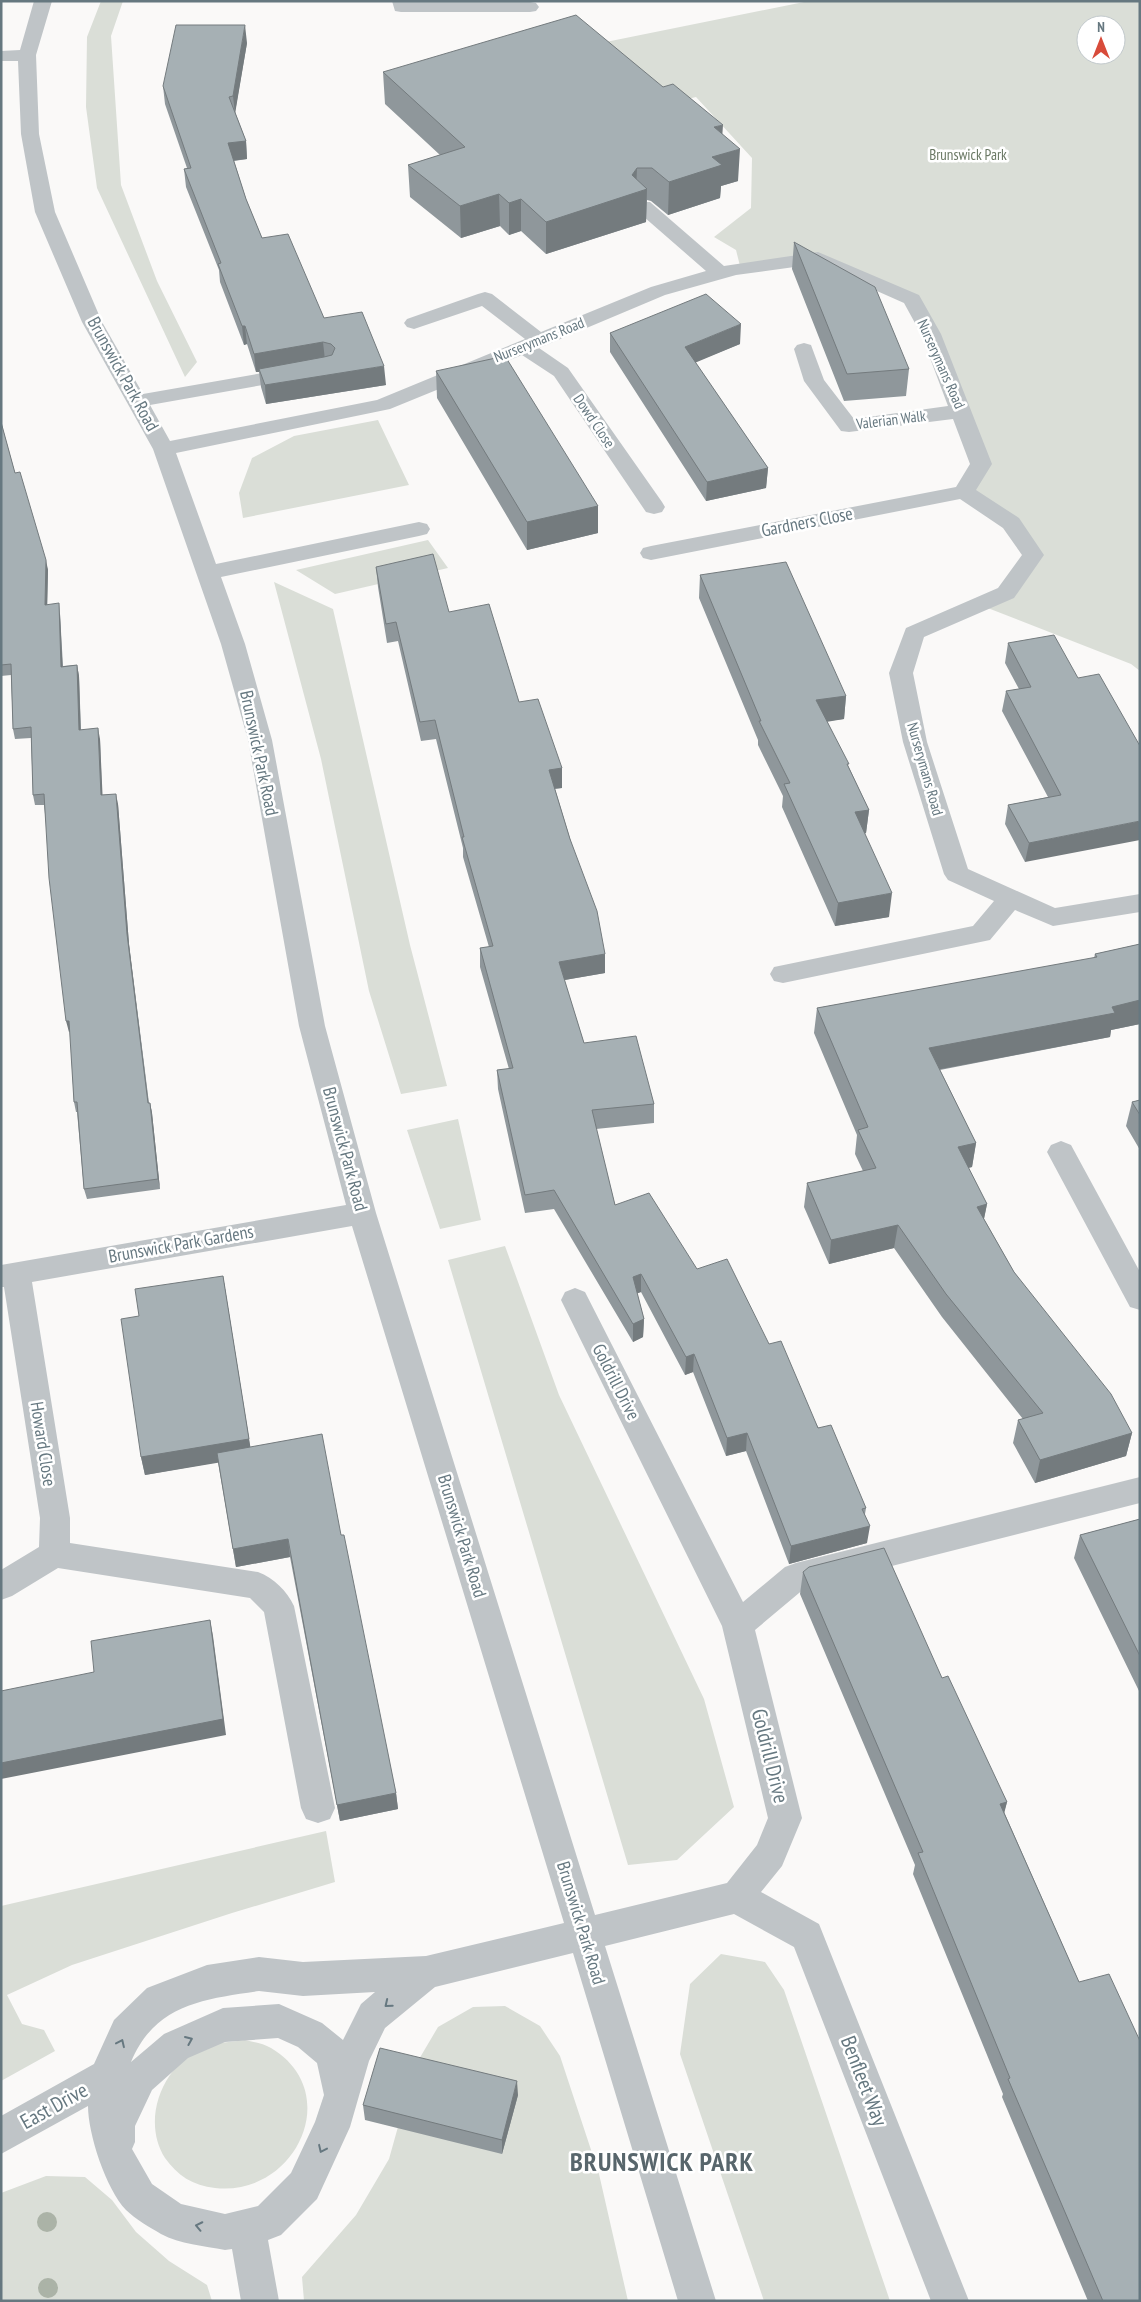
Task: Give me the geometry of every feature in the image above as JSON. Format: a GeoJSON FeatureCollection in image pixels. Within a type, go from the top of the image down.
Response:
{"type":"FeatureCollection","features":[{"type":"Feature","properties":{"kind":"street","name":"Brunswick Park Road"},"geometry":{"type":"LineString","coordinates":[[43,1],[14,56],[45,212],[92,322],[164,449],[233,644],[260,740],[312,1026],[362,1213],[697,2301]]}},
{"type":"Feature","properties":{"kind":"street"},"geometry":{"type":"LineString","coordinates":[[401,1],[401,7],[530,7]]}},
{"type":"Feature","properties":{"kind":"street"},"geometry":{"type":"LineString","coordinates":[[643,206],[720,273]]}},
{"type":"Feature","properties":{"kind":"street","name":"Nurserymans Road"},"geometry":{"type":"LineString","coordinates":[[164,449],[383,405],[658,291],[734,269],[818,258],[912,300],[931,334],[982,464],[964,492],[1012,523],[1033,555],[1006,593],[914,633],[901,672],[915,742],[957,874],[1052,917],[1140,903]]}},
{"type":"Feature","properties":{"kind":"street","name":"Dowd Close"},"geometry":{"type":"LineString","coordinates":[[414,323],[485,298],[561,372],[654,507]]}},
{"type":"Feature","properties":{"kind":"street","name":"Valerian Walk"},"geometry":{"type":"LineString","coordinates":[[804,349],[814,381],[848,426],[962,411]]}},
{"type":"Feature","properties":{"kind":"street"},"geometry":{"type":"LineString","coordinates":[[137,401],[316,370]]}},
{"type":"Feature","properties":{"kind":"street","name":"Gardners Close"},"geometry":{"type":"LineString","coordinates":[[650,553],[964,492]]}},
{"type":"Feature","properties":{"kind":"street"},"geometry":{"type":"LineString","coordinates":[[208,573],[420,529]]}},
{"type":"Feature","properties":{"kind":"street"},"geometry":{"type":"LineString","coordinates":[[782,974],[981,934],[1010,898]]}},
{"type":"Feature","properties":{"kind":"street"},"geometry":{"type":"LineString","coordinates":[[1062,1152],[1140,1298]]}},
{"type":"Feature","properties":{"kind":"street","name":"Brunswick Park Gardens"},"geometry":{"type":"LineString","coordinates":[[9,1274],[362,1213]]}},
{"type":"Feature","properties":{"kind":"street","name":"Howard Close"},"geometry":{"type":"LineString","coordinates":[[9,1274],[55,1518],[54,1554]]}},
{"type":"Feature","properties":{"kind":"street","name":"Goldrill Drive"},"geometry":{"type":"LineString","coordinates":[[575,1300],[738,1625],[785,1818],[770,1855],[737,1897]]}},
{"type":"Feature","properties":{"kind":"street"},"geometry":{"type":"LineString","coordinates":[[738,1625],[796,1577],[1140,1490]]}},
{"type":"Feature","properties":{"kind":"street"},"geometry":{"type":"LineString","coordinates":[[1,1586],[54,1554],[258,1586],[278,1606],[318,1808]]}},
{"type":"Feature","properties":{"kind":"street"},"geometry":{"type":"LineString","coordinates":[[426,1973],[373,2016],[353,2057],[332,2127],[304,2186],[268,2222],[225,2232],[174,2221],[139,2197],[118,2164],[106,2117],[107,2076],[126,2032],[159,2000],[207,1982],[259,1974],[302,1979],[426,1973],[737,1897]]}},
{"type":"Feature","properties":{"kind":"street","name":"Benfleet Way"},"geometry":{"type":"LineString","coordinates":[[737,1897],[807,1936],[950,2301]]}},
{"type":"Feature","properties":{"kind":"street"},"geometry":{"type":"LineString","coordinates":[[118,2164],[117,2124],[139,2078],[176,2046],[223,2025],[279,2021],[310,2035],[333,2054],[341,2096]]}},
{"type":"Feature","properties":{"kind":"street","name":"East Drive"},"geometry":{"type":"LineString","coordinates":[[1,2136],[107,2076]]}},
{"type":"Feature","properties":{"kind":"street"},"geometry":{"type":"LineString","coordinates":[[247,2227],[260,2301]]}},
{"type":"Feature","properties":{"kind":"green space"},"geometry":{"type":"Polygon","coordinates":[[[101,1],[123,1],[111,36],[121,185],[157,281],[197,362],[185,377],[97,188],[86,107],[87,37],[101,1]]]}},
{"type":"Feature","properties":{"kind":"green space","name":"Brunswick Park"},"geometry":{"type":"Polygon","coordinates":[[[809,1],[1140,1],[1140,671],[1131,664],[980,605],[1010,592],[1034,553],[967,491],[980,463],[909,297],[833,262],[741,270],[736,250],[714,237],[751,208],[752,158],[696,97],[667,104],[591,45],[809,1]]]}},
{"type":"Feature","properties":{"kind":"green space"},"geometry":{"type":"Polygon","coordinates":[[[378,420],[409,485],[243,518],[239,493],[252,458],[294,436],[378,420]]]}},
{"type":"Feature","properties":{"kind":"green space"},"geometry":{"type":"Polygon","coordinates":[[[428,540],[448,568],[335,594],[296,570],[428,540]]]}},
{"type":"Feature","properties":{"kind":"green space"},"geometry":{"type":"Polygon","coordinates":[[[274,582],[333,609],[410,945],[447,1086],[401,1094],[369,991],[321,759],[274,582]]]}},
{"type":"Feature","properties":{"kind":"green space"},"geometry":{"type":"Polygon","coordinates":[[[458,1119],[481,1220],[440,1229],[407,1130],[458,1119]]]}},
{"type":"Feature","properties":{"kind":"green space"},"geometry":{"type":"Polygon","coordinates":[[[505,1246],[559,1395],[704,1699],[734,1807],[677,1860],[628,1865],[448,1260],[505,1246]]]}},
{"type":"Feature","properties":{"kind":"green space"},"geometry":{"type":"Polygon","coordinates":[[[326,1831],[335,1882],[72,1965],[7,1995],[22,2024],[44,2030],[55,2051],[1,2081],[1,1906],[326,1831]]]}},
{"type":"Feature","properties":{"kind":"green space"},"geometry":{"type":"Polygon","coordinates":[[[721,1954],[765,1962],[784,1990],[890,2301],[764,2301],[680,2054],[690,1984],[721,1954]]]}},
{"type":"Feature","properties":{"kind":"green space"},"geometry":{"type":"Polygon","coordinates":[[[505,2006],[540,2026],[560,2056],[599,2174],[628,2301],[304,2301],[302,2277],[356,2215],[389,2159],[415,2066],[438,2027],[473,2007],[505,2006]]]}},
{"type":"Feature","properties":{"kind":"green space"},"geometry":{"type":"Polygon","coordinates":[[[245,2040],[271,2048],[293,2067],[305,2090],[307,2114],[301,2138],[288,2159],[268,2176],[244,2186],[207,2187],[186,2179],[165,2158],[158,2143],[155,2126],[156,2109],[168,2077],[192,2053],[212,2045],[245,2040]]]}},
{"type":"Feature","properties":{"kind":"green space"},"geometry":{"type":"Polygon","coordinates":[[[46,2176],[85,2177],[112,2200],[136,2232],[169,2261],[207,2285],[212,2301],[1,2301],[1,2193],[46,2176]]]}},
{"type":"Feature","properties":{"kind":"building"},"geometry":{"type":"Polygon","coordinates":[[[576,15],[663,87],[673,84],[723,125],[714,127],[740,149],[712,157],[722,165],[669,182],[652,168],[637,168],[632,175],[647,189],[546,222],[521,199],[509,203],[499,194],[460,206],[408,165],[465,147],[383,72],[576,15]]]}},
{"type":"Feature","properties":{"kind":"building"},"geometry":{"type":"Polygon","coordinates":[[[176,25],[245,25],[233,96],[229,97],[246,141],[228,143],[246,199],[262,238],[288,234],[324,318],[362,312],[384,366],[265,385],[259,369],[332,355],[335,348],[331,344],[323,342],[254,354],[245,326],[242,326],[218,264],[221,263],[184,169],[191,168],[163,86],[176,25]]]}},
{"type":"Feature","properties":{"kind":"building"},"geometry":{"type":"Polygon","coordinates":[[[794,242],[875,287],[909,369],[847,374],[794,242]]]}},
{"type":"Feature","properties":{"kind":"building"},"geometry":{"type":"Polygon","coordinates":[[[706,294],[741,324],[685,347],[768,468],[707,482],[610,333],[706,294]]]}},
{"type":"Feature","properties":{"kind":"building"},"geometry":{"type":"Polygon","coordinates":[[[505,356],[598,506],[527,522],[436,371],[505,356]]]}},
{"type":"Feature","properties":{"kind":"building"},"geometry":{"type":"Polygon","coordinates":[[[1,422],[15,473],[20,472],[46,560],[45,605],[59,603],[61,667],[77,665],[79,730],[98,728],[101,795],[116,794],[127,934],[148,1103],[150,1103],[158,1179],[84,1189],[77,1102],[74,1102],[69,1021],[66,1021],[49,878],[44,794],[33,795],[31,727],[13,729],[11,664],[1,665],[1,422]]]}},
{"type":"Feature","properties":{"kind":"building"},"geometry":{"type":"Polygon","coordinates":[[[433,554],[449,612],[489,604],[519,702],[538,699],[562,768],[549,770],[570,839],[597,911],[605,954],[559,962],[584,1043],[636,1036],[654,1104],[592,1110],[615,1205],[649,1193],[697,1269],[727,1259],[769,1344],[781,1341],[818,1428],[831,1425],[866,1508],[862,1509],[870,1526],[791,1546],[747,1433],[727,1438],[694,1354],[686,1357],[641,1274],[633,1277],[644,1319],[633,1324],[554,1190],[525,1195],[497,1070],[513,1068],[480,948],[493,946],[462,837],[464,837],[435,720],[420,722],[396,622],[386,624],[376,567],[433,554]]]}},
{"type":"Feature","properties":{"kind":"building"},"geometry":{"type":"Polygon","coordinates":[[[786,562],[846,696],[816,700],[849,764],[847,764],[869,810],[855,812],[892,893],[838,903],[784,784],[790,783],[759,721],[761,721],[700,575],[786,562]]]}},
{"type":"Feature","properties":{"kind":"building"},"geometry":{"type":"Polygon","coordinates":[[[1054,635],[1078,678],[1099,674],[1140,746],[1140,821],[1029,843],[1008,805],[1061,795],[1006,691],[1031,687],[1008,643],[1054,635]]]}},
{"type":"Feature","properties":{"kind":"building"},"geometry":{"type":"Polygon","coordinates":[[[1140,944],[1140,1000],[1112,1007],[1115,1013],[929,1048],[976,1143],[958,1147],[987,1204],[977,1207],[1014,1272],[1111,1394],[1132,1433],[1040,1460],[1018,1420],[1043,1413],[946,1294],[898,1225],[831,1240],[807,1183],[876,1168],[858,1130],[868,1127],[817,1008],[1097,957],[1095,954],[1140,944]]]}},
{"type":"Feature","properties":{"kind":"building"},"geometry":{"type":"Polygon","coordinates":[[[1140,1100],[1140,1115],[1132,1102],[1140,1100]]]}},
{"type":"Feature","properties":{"kind":"building"},"geometry":{"type":"Polygon","coordinates":[[[223,1276],[249,1439],[141,1457],[121,1319],[139,1316],[135,1289],[223,1276]]]}},
{"type":"Feature","properties":{"kind":"building"},"geometry":{"type":"Polygon","coordinates":[[[322,1434],[341,1535],[344,1535],[396,1793],[337,1805],[288,1539],[233,1549],[217,1453],[322,1434]]]}},
{"type":"Feature","properties":{"kind":"building"},"geometry":{"type":"Polygon","coordinates":[[[1140,1519],[1140,1656],[1080,1535],[1140,1519]]]}},
{"type":"Feature","properties":{"kind":"building"},"geometry":{"type":"Polygon","coordinates":[[[884,1548],[942,1678],[948,1676],[1007,1802],[1000,1804],[1079,1982],[1109,1974],[1140,2041],[1140,2301],[1103,2301],[1008,2079],[1010,2078],[918,1853],[923,1852],[803,1572],[809,1567],[884,1548]]]}},
{"type":"Feature","properties":{"kind":"building"},"geometry":{"type":"Polygon","coordinates":[[[210,1620],[223,1719],[1,1763],[1,1691],[94,1672],[91,1641],[210,1620]]]}},
{"type":"Feature","properties":{"kind":"building"},"geometry":{"type":"Polygon","coordinates":[[[380,2048],[517,2081],[502,2140],[363,2105],[380,2048]]]}},
{"type":"Feature","properties":{"kind":"district","name":"BRUNSWICK PARK"},"geometry":{"type":"Point","coordinates":[662,2162]}}]}
